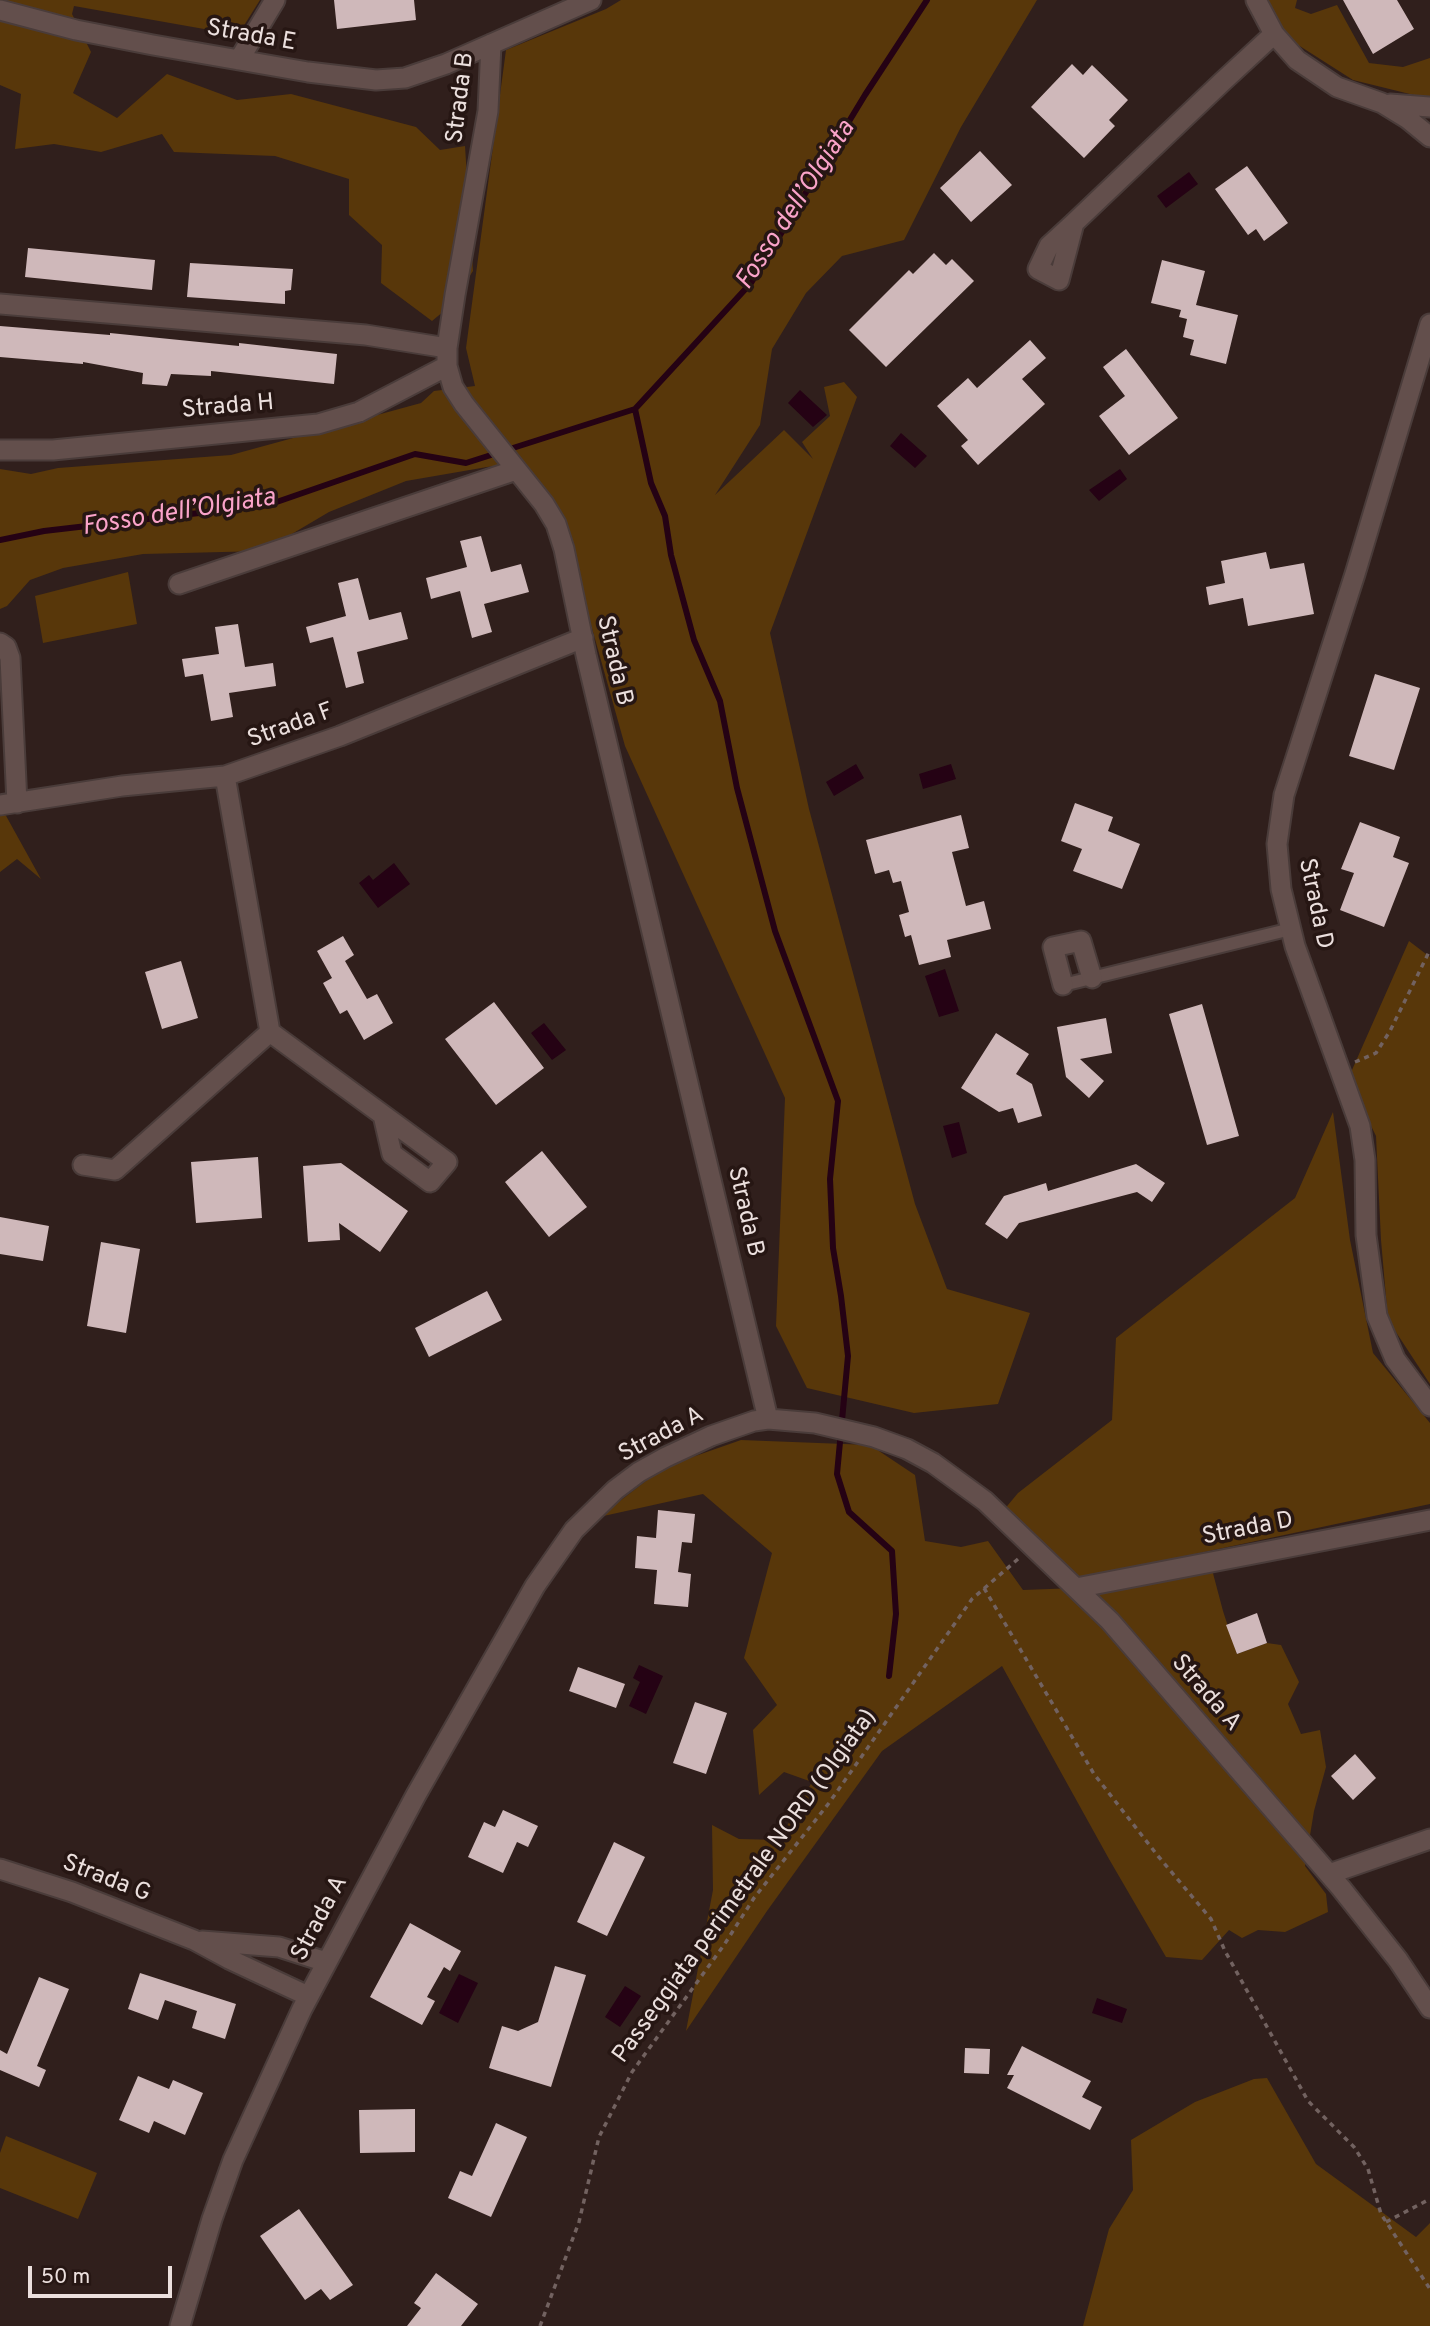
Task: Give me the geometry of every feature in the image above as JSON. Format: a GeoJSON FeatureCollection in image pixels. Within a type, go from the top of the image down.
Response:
{"type":"FeatureCollection","features":[{"type":"Feature","properties":{"kind":"street"},"geometry":{"type":"LineString","coordinates":[[239,60],[275,0]]}},
{"type":"Feature","properties":{"kind":"street","name":"Strada B"},"geometry":{"type":"LineString","coordinates":[[591,0],[491,44],[486,125],[447,357],[458,396],[544,504],[556,524],[564,549],[768,1419]]}},
{"type":"Feature","properties":{"kind":"street"},"geometry":{"type":"LineString","coordinates":[[1256,0],[1274,34],[1297,60],[1337,86],[1382,103],[1430,136]]}},
{"type":"Feature","properties":{"kind":"street","name":"Strada E"},"geometry":{"type":"LineString","coordinates":[[0,10],[76,30],[363,80],[391,80],[419,74],[491,44]]}},
{"type":"Feature","properties":{"kind":"street"},"geometry":{"type":"LineString","coordinates":[[1074,223],[1274,34]]}},
{"type":"Feature","properties":{"kind":"street"},"geometry":{"type":"LineString","coordinates":[[1382,103],[1430,107]]}},
{"type":"Feature","properties":{"kind":"street"},"geometry":{"type":"LineString","coordinates":[[1430,120],[1430,136]]}},
{"type":"Feature","properties":{"kind":"street"},"geometry":{"type":"LineString","coordinates":[[0,304],[366,335],[447,357]]}},
{"type":"Feature","properties":{"kind":"street","name":"Strada D"},"geometry":{"type":"LineString","coordinates":[[1430,324],[1355,574],[1284,795],[1278,844],[1278,869],[1290,929],[1360,1126],[1366,1235],[1377,1316],[1395,1359],[1430,1406]]}},
{"type":"Feature","properties":{"kind":"street","name":"Strada H"},"geometry":{"type":"LineString","coordinates":[[0,450],[53,450],[318,424],[367,409],[413,382],[447,357]]}},
{"type":"Feature","properties":{"kind":"street"},"geometry":{"type":"LineString","coordinates":[[179,584],[506,458]]}},
{"type":"Feature","properties":{"kind":"street","name":"Strada F"},"geometry":{"type":"LineString","coordinates":[[9,804],[122,786],[225,776],[341,736],[583,638]]}},
{"type":"Feature","properties":{"kind":"street"},"geometry":{"type":"LineString","coordinates":[[0,643],[6,647],[10,658],[9,804]]}},
{"type":"Feature","properties":{"kind":"street"},"geometry":{"type":"LineString","coordinates":[[225,776],[270,1032],[383,1115]]}},
{"type":"Feature","properties":{"kind":"street"},"geometry":{"type":"LineString","coordinates":[[1063,985],[1053,947],[1081,941],[1092,978]]}},
{"type":"Feature","properties":{"kind":"street"},"geometry":{"type":"LineString","coordinates":[[83,1165],[115,1170],[270,1032]]}},
{"type":"Feature","properties":{"kind":"street","name":"Strada A"},"geometry":{"type":"LineString","coordinates":[[180,2326],[233,2160],[308,1996],[517,1615],[554,1557],[575,1530],[615,1490],[657,1462],[711,1436],[754,1421],[768,1419],[841,1428],[906,1449],[933,1463],[985,1501],[1110,1621],[1329,1874],[1398,1960],[1430,2008]]}},
{"type":"Feature","properties":{"kind":"street","name":"Strada D"},"geometry":{"type":"LineString","coordinates":[[1076,1588],[1430,1520]]}},
{"type":"Feature","properties":{"kind":"street"},"geometry":{"type":"LineString","coordinates":[[1329,1874],[1430,1839]]}},
{"type":"Feature","properties":{"kind":"street","name":"Strada G"},"geometry":{"type":"LineString","coordinates":[[0,1869],[72,1892],[194,1940],[308,1996]]}},
{"type":"Feature","properties":{"kind":"street","name":"Strada G"},"geometry":{"type":"LineString","coordinates":[[194,1940],[273,1946],[326,1962]]}},
{"type":"Feature","properties":{"kind":"lane"},"geometry":{"type":"LineString","coordinates":[[1063,985],[1290,929]]}},
{"type":"Feature","properties":{"kind":"path"},"geometry":{"type":"LineString","coordinates":[[1340,1068],[1376,1053],[1390,1031],[1430,950]]}},
{"type":"Feature","properties":{"kind":"path","name":"Passeggiata perimetrale NORD (Olgiata)"},"geometry":{"type":"LineString","coordinates":[[540,2326],[579,2222],[599,2137],[632,2071],[724,1945],[754,1898],[829,1803],[972,1599],[1032,1546]]}},
{"type":"Feature","properties":{"kind":"path"},"geometry":{"type":"LineString","coordinates":[[984,1588],[1094,1774],[1211,1919],[1225,1951],[1308,2101],[1353,2147],[1368,2169],[1381,2214],[1430,2289]]}},
{"type":"Feature","properties":{"kind":"path"},"geometry":{"type":"LineString","coordinates":[[1386,2222],[1430,2199]]}},
{"type":"Feature","properties":{"kind":"shaded area"},"geometry":{"type":"Polygon","coordinates":[[[0,0],[260,0],[238,35],[74,6],[72,14],[91,52],[73,93],[117,118],[167,74],[237,100],[291,94],[416,127],[440,150],[465,146],[473,271],[450,306],[432,321],[381,283],[382,245],[349,215],[349,179],[275,156],[174,152],[162,134],[101,152],[54,144],[15,149],[21,94],[0,85],[0,0]]]}},
{"type":"Feature","properties":{"kind":"shaded area"},"geometry":{"type":"Polygon","coordinates":[[[621,0],[1037,0],[961,127],[904,240],[842,256],[806,293],[772,349],[760,425],[715,495],[784,430],[813,459],[802,442],[830,416],[824,387],[844,382],[857,397],[770,633],[809,809],[915,1204],[947,1289],[1030,1313],[998,1404],[914,1413],[807,1388],[776,1326],[785,1098],[625,746],[560,514],[523,463],[406,481],[329,512],[263,551],[143,554],[63,568],[30,580],[7,606],[0,609],[0,469],[31,474],[58,468],[231,455],[421,403],[434,391],[475,386],[466,348],[506,50],[606,9],[621,0]]]}},
{"type":"Feature","properties":{"kind":"shaded area"},"geometry":{"type":"Polygon","coordinates":[[[1250,0],[1297,0],[1295,8],[1311,14],[1337,5],[1369,63],[1403,67],[1430,58],[1430,99],[1353,80],[1284,36],[1250,0]]]}},
{"type":"Feature","properties":{"kind":"shaded area"},"geometry":{"type":"Polygon","coordinates":[[[1189,172],[1198,184],[1166,208],[1157,196],[1189,172]]]}},
{"type":"Feature","properties":{"kind":"shaded area"},"geometry":{"type":"Polygon","coordinates":[[[800,390],[827,415],[813,427],[788,403],[800,390]]]}},
{"type":"Feature","properties":{"kind":"shaded area"},"geometry":{"type":"Polygon","coordinates":[[[901,433],[927,456],[915,468],[890,446],[901,433]]]}},
{"type":"Feature","properties":{"kind":"shaded area"},"geometry":{"type":"Polygon","coordinates":[[[1120,469],[1127,479],[1099,501],[1089,490],[1120,469]]]}},
{"type":"Feature","properties":{"kind":"shaded area"},"geometry":{"type":"Polygon","coordinates":[[[128,572],[137,624],[43,643],[35,596],[128,572]]]}},
{"type":"Feature","properties":{"kind":"shaded area"},"geometry":{"type":"Polygon","coordinates":[[[856,764],[864,778],[834,796],[826,782],[856,764]]]}},
{"type":"Feature","properties":{"kind":"shaded area"},"geometry":{"type":"Polygon","coordinates":[[[951,764],[956,779],[923,789],[919,774],[951,764]]]}},
{"type":"Feature","properties":{"kind":"shaded area"},"geometry":{"type":"Polygon","coordinates":[[[5,814],[41,879],[17,859],[0,872],[0,815],[5,814]]]}},
{"type":"Feature","properties":{"kind":"shaded area"},"geometry":{"type":"Polygon","coordinates":[[[394,863],[410,884],[378,908],[359,883],[369,875],[373,880],[394,863]]]}},
{"type":"Feature","properties":{"kind":"shaded area"},"geometry":{"type":"Polygon","coordinates":[[[1409,941],[1430,957],[1430,1384],[1388,1320],[1376,1136],[1348,1079],[1409,941]]]}},
{"type":"Feature","properties":{"kind":"shaded area"},"geometry":{"type":"Polygon","coordinates":[[[945,969],[959,1011],[939,1017],[925,976],[945,969]]]}},
{"type":"Feature","properties":{"kind":"shaded area"},"geometry":{"type":"Polygon","coordinates":[[[544,1023],[566,1050],[552,1060],[531,1033],[544,1023]]]}},
{"type":"Feature","properties":{"kind":"shaded area"},"geometry":{"type":"Polygon","coordinates":[[[1333,1112],[1350,1240],[1373,1353],[1430,1423],[1430,1504],[1068,1581],[1003,1511],[1018,1493],[1112,1420],[1116,1338],[1295,1198],[1333,1112]]]}},
{"type":"Feature","properties":{"kind":"shaded area"},"geometry":{"type":"Polygon","coordinates":[[[959,1122],[967,1153],[952,1158],[943,1126],[959,1122]]]}},
{"type":"Feature","properties":{"kind":"shaded area"},"geometry":{"type":"Polygon","coordinates":[[[741,1440],[870,1445],[915,1475],[925,1541],[961,1547],[988,1541],[1023,1590],[1076,1588],[1210,1562],[1237,1654],[1267,1643],[1281,1645],[1299,1682],[1288,1704],[1301,1734],[1320,1730],[1326,1767],[1314,1811],[1305,1866],[1326,1894],[1328,1912],[1285,1932],[1258,1930],[1242,1938],[1229,1930],[1202,1960],[1166,1957],[1002,1666],[882,1751],[767,1911],[686,2031],[713,1890],[712,1825],[739,1839],[779,1840],[812,1782],[784,1772],[759,1795],[753,1730],[777,1705],[744,1658],[772,1553],[703,1494],[599,1517],[664,1467],[741,1440]]]}},
{"type":"Feature","properties":{"kind":"shaded area"},"geometry":{"type":"Polygon","coordinates":[[[639,1665],[663,1676],[646,1714],[629,1706],[640,1682],[633,1678],[639,1665]]]}},
{"type":"Feature","properties":{"kind":"shaded area"},"geometry":{"type":"Polygon","coordinates":[[[459,1974],[478,1983],[458,2023],[439,2013],[459,1974]]]}},
{"type":"Feature","properties":{"kind":"shaded area"},"geometry":{"type":"Polygon","coordinates":[[[625,1986],[641,1996],[620,2027],[605,2017],[625,1986]]]}},
{"type":"Feature","properties":{"kind":"shaded area"},"geometry":{"type":"Polygon","coordinates":[[[1097,1998],[1127,2009],[1122,2023],[1092,2013],[1097,1998]]]}},
{"type":"Feature","properties":{"kind":"shaded area"},"geometry":{"type":"Polygon","coordinates":[[[1267,2078],[1316,2164],[1416,2237],[1430,2223],[1430,2326],[1083,2326],[1109,2229],[1133,2190],[1131,2140],[1195,2102],[1254,2079],[1267,2078]]]}},
{"type":"Feature","properties":{"kind":"shaded area"},"geometry":{"type":"Polygon","coordinates":[[[6,2136],[97,2173],[78,2219],[0,2188],[0,2153],[6,2136]]]}},
{"type":"Feature","properties":{"kind":"building"},"geometry":{"type":"Polygon","coordinates":[[[334,0],[414,0],[416,20],[337,29],[334,0]]]}},
{"type":"Feature","properties":{"kind":"building"},"geometry":{"type":"Polygon","coordinates":[[[1343,0],[1397,0],[1414,29],[1373,54],[1343,0]]]}},
{"type":"Feature","properties":{"kind":"building"},"geometry":{"type":"Polygon","coordinates":[[[1072,64],[1083,75],[1092,65],[1128,100],[1109,120],[1115,126],[1084,158],[1031,107],[1072,64]]]}},
{"type":"Feature","properties":{"kind":"building"},"geometry":{"type":"Polygon","coordinates":[[[980,151],[1012,185],[971,222],[940,188],[980,151]]]}},
{"type":"Feature","properties":{"kind":"building"},"geometry":{"type":"Polygon","coordinates":[[[1247,166],[1288,223],[1264,241],[1256,229],[1248,235],[1215,189],[1247,166]]]}},
{"type":"Feature","properties":{"kind":"building"},"geometry":{"type":"Polygon","coordinates":[[[28,248],[155,260],[152,290],[25,277],[28,248]]]}},
{"type":"Feature","properties":{"kind":"building"},"geometry":{"type":"Polygon","coordinates":[[[934,253],[946,265],[952,259],[974,281],[886,367],[849,330],[909,270],[913,274],[934,253]]]}},
{"type":"Feature","properties":{"kind":"building"},"geometry":{"type":"Polygon","coordinates":[[[1162,260],[1205,271],[1196,305],[1238,315],[1226,364],[1190,355],[1194,340],[1183,337],[1187,319],[1179,317],[1181,310],[1151,303],[1162,260]]]}},
{"type":"Feature","properties":{"kind":"building"},"geometry":{"type":"Polygon","coordinates":[[[190,263],[293,269],[291,290],[285,291],[285,304],[187,297],[190,263]]]}},
{"type":"Feature","properties":{"kind":"building"},"geometry":{"type":"Polygon","coordinates":[[[0,326],[110,333],[239,346],[239,343],[337,354],[334,384],[211,371],[211,376],[171,374],[167,386],[142,384],[143,373],[83,362],[0,357],[0,326]]]}},
{"type":"Feature","properties":{"kind":"building"},"geometry":{"type":"Polygon","coordinates":[[[1030,340],[1046,358],[1022,379],[1045,404],[978,465],[961,446],[968,440],[937,406],[968,378],[977,388],[1030,340]]]}},
{"type":"Feature","properties":{"kind":"building"},"geometry":{"type":"Polygon","coordinates":[[[1126,349],[1178,418],[1129,455],[1099,416],[1125,396],[1103,367],[1126,349]]]}},
{"type":"Feature","properties":{"kind":"building"},"geometry":{"type":"Polygon","coordinates":[[[481,536],[491,572],[521,564],[529,592],[484,604],[492,632],[472,638],[460,591],[431,599],[426,578],[467,567],[460,541],[481,536]]]}},
{"type":"Feature","properties":{"kind":"building"},"geometry":{"type":"Polygon","coordinates":[[[1266,552],[1270,569],[1304,563],[1314,614],[1248,626],[1243,598],[1209,605],[1206,587],[1225,583],[1221,561],[1266,552]]]}},
{"type":"Feature","properties":{"kind":"building"},"geometry":{"type":"Polygon","coordinates":[[[358,578],[369,620],[401,612],[408,639],[357,652],[364,683],[346,688],[333,637],[310,643],[306,627],[346,616],[338,583],[358,578]]]}},
{"type":"Feature","properties":{"kind":"building"},"geometry":{"type":"Polygon","coordinates":[[[238,624],[245,667],[273,663],[276,686],[229,693],[233,717],[211,721],[203,674],[185,677],[182,659],[219,654],[215,627],[238,624]]]}},
{"type":"Feature","properties":{"kind":"building"},"geometry":{"type":"Polygon","coordinates":[[[1375,674],[1420,688],[1394,770],[1349,756],[1375,674]]]}},
{"type":"Feature","properties":{"kind":"building"},"geometry":{"type":"Polygon","coordinates":[[[1075,803],[1113,817],[1108,831],[1140,844],[1122,889],[1073,871],[1082,849],[1061,841],[1075,803]]]}},
{"type":"Feature","properties":{"kind":"building"},"geometry":{"type":"Polygon","coordinates":[[[961,815],[969,848],[952,852],[966,906],[984,901],[991,929],[947,940],[951,957],[919,965],[911,935],[905,937],[899,915],[909,912],[901,881],[893,883],[889,870],[875,874],[866,840],[961,815]]]}},
{"type":"Feature","properties":{"kind":"building"},"geometry":{"type":"Polygon","coordinates":[[[1360,822],[1400,837],[1393,857],[1409,863],[1384,927],[1340,910],[1354,873],[1341,869],[1360,822]]]}},
{"type":"Feature","properties":{"kind":"building"},"geometry":{"type":"Polygon","coordinates":[[[343,936],[354,955],[345,961],[367,999],[377,994],[393,1023],[364,1040],[347,1010],[340,1014],[323,983],[332,978],[317,951],[343,936]]]}},
{"type":"Feature","properties":{"kind":"building"},"geometry":{"type":"Polygon","coordinates":[[[181,961],[198,1018],[162,1029],[145,972],[181,961]]]}},
{"type":"Feature","properties":{"kind":"building"},"geometry":{"type":"Polygon","coordinates":[[[494,1002],[544,1068],[496,1105],[445,1039],[494,1002]]]}},
{"type":"Feature","properties":{"kind":"building"},"geometry":{"type":"Polygon","coordinates":[[[1202,1004],[1239,1136],[1207,1145],[1169,1014],[1202,1004]]]}},
{"type":"Feature","properties":{"kind":"building"},"geometry":{"type":"Polygon","coordinates":[[[1106,1018],[1112,1053],[1080,1059],[1104,1081],[1089,1098],[1066,1077],[1057,1027],[1106,1018]]]}},
{"type":"Feature","properties":{"kind":"building"},"geometry":{"type":"Polygon","coordinates":[[[996,1033],[1029,1054],[1016,1074],[1032,1084],[1042,1116],[1018,1123],[1013,1108],[999,1112],[961,1088],[996,1033]]]}},
{"type":"Feature","properties":{"kind":"building"},"geometry":{"type":"Polygon","coordinates":[[[542,1151],[587,1207],[549,1237],[505,1182],[542,1151]]]}},
{"type":"Feature","properties":{"kind":"building"},"geometry":{"type":"Polygon","coordinates":[[[258,1157],[262,1218],[196,1223],[191,1162],[258,1157]]]}},
{"type":"Feature","properties":{"kind":"building"},"geometry":{"type":"Polygon","coordinates":[[[341,1163],[408,1211],[380,1252],[339,1223],[340,1240],[308,1242],[303,1166],[341,1163]]]}},
{"type":"Feature","properties":{"kind":"building"},"geometry":{"type":"Polygon","coordinates":[[[1136,1164],[1165,1183],[1152,1202],[1137,1192],[1019,1223],[1007,1239],[985,1224],[1004,1196],[1046,1183],[1048,1191],[1136,1164]]]}},
{"type":"Feature","properties":{"kind":"building"},"geometry":{"type":"Polygon","coordinates":[[[0,1217],[49,1226],[43,1261],[0,1254],[0,1217]]]}},
{"type":"Feature","properties":{"kind":"building"},"geometry":{"type":"Polygon","coordinates":[[[101,1242],[140,1249],[126,1333],[87,1326],[101,1242]]]}},
{"type":"Feature","properties":{"kind":"building"},"geometry":{"type":"Polygon","coordinates":[[[487,1291],[502,1320],[429,1357],[415,1328],[487,1291]]]}},
{"type":"Feature","properties":{"kind":"building"},"geometry":{"type":"Polygon","coordinates":[[[658,1510],[695,1514],[692,1543],[682,1542],[678,1572],[691,1574],[688,1607],[654,1604],[657,1570],[635,1568],[637,1536],[656,1538],[658,1510]]]}},
{"type":"Feature","properties":{"kind":"building"},"geometry":{"type":"Polygon","coordinates":[[[1257,1613],[1267,1643],[1237,1654],[1226,1625],[1257,1613]]]}},
{"type":"Feature","properties":{"kind":"building"},"geometry":{"type":"Polygon","coordinates":[[[578,1667],[625,1684],[616,1708],[569,1691],[578,1667]]]}},
{"type":"Feature","properties":{"kind":"building"},"geometry":{"type":"Polygon","coordinates":[[[695,1702],[727,1713],[706,1774],[673,1763],[695,1702]]]}},
{"type":"Feature","properties":{"kind":"building"},"geometry":{"type":"Polygon","coordinates":[[[1355,1754],[1376,1778],[1353,1800],[1331,1776],[1355,1754]]]}},
{"type":"Feature","properties":{"kind":"building"},"geometry":{"type":"Polygon","coordinates":[[[503,1810],[538,1826],[528,1847],[517,1842],[503,1873],[468,1857],[484,1822],[495,1827],[503,1810]]]}},
{"type":"Feature","properties":{"kind":"building"},"geometry":{"type":"Polygon","coordinates":[[[614,1842],[645,1857],[607,1936],[577,1922],[614,1842]]]}},
{"type":"Feature","properties":{"kind":"building"},"geometry":{"type":"Polygon","coordinates":[[[410,1923],[461,1951],[450,1971],[444,1967],[427,1997],[435,2001],[422,2025],[370,1997],[410,1923]]]}},
{"type":"Feature","properties":{"kind":"building"},"geometry":{"type":"Polygon","coordinates":[[[555,1966],[586,1975],[551,2087],[489,2068],[502,2026],[518,2031],[538,2022],[555,1966]]]}},
{"type":"Feature","properties":{"kind":"building"},"geometry":{"type":"Polygon","coordinates":[[[140,1973],[236,2004],[225,2039],[192,2028],[197,2011],[165,2000],[158,2020],[128,2009],[140,1973]]]}},
{"type":"Feature","properties":{"kind":"building"},"geometry":{"type":"Polygon","coordinates":[[[39,1977],[69,1989],[37,2066],[46,2070],[39,2087],[0,2070],[0,2050],[7,2054],[39,1977]]]}},
{"type":"Feature","properties":{"kind":"building"},"geometry":{"type":"Polygon","coordinates":[[[1022,2046],[1091,2081],[1082,2097],[1102,2107],[1090,2130],[1007,2088],[1014,2075],[1007,2075],[1022,2046]]]}},
{"type":"Feature","properties":{"kind":"building"},"geometry":{"type":"Polygon","coordinates":[[[965,2048],[990,2049],[989,2074],[964,2073],[965,2048]]]}},
{"type":"Feature","properties":{"kind":"building"},"geometry":{"type":"Polygon","coordinates":[[[138,2076],[169,2089],[173,2080],[203,2093],[185,2135],[154,2121],[149,2133],[119,2120],[138,2076]]]}},
{"type":"Feature","properties":{"kind":"building"},"geometry":{"type":"Polygon","coordinates":[[[415,2109],[415,2152],[360,2153],[359,2110],[415,2109]]]}},
{"type":"Feature","properties":{"kind":"building"},"geometry":{"type":"Polygon","coordinates":[[[496,2123],[527,2137],[491,2217],[448,2198],[460,2171],[472,2176],[496,2123]]]}},
{"type":"Feature","properties":{"kind":"building"},"geometry":{"type":"Polygon","coordinates":[[[299,2209],[353,2285],[330,2300],[321,2289],[305,2300],[260,2236],[299,2209]]]}},
{"type":"Feature","properties":{"kind":"building"},"geometry":{"type":"Polygon","coordinates":[[[436,2273],[478,2304],[461,2326],[407,2326],[421,2308],[414,2303],[436,2273]]]}},
{"type":"Feature","properties":{"kind":"waterway","name":"Fosso dell’Olgiata"},"geometry":{"type":"LineString","coordinates":[[0,540],[44,531],[268,505],[415,454],[466,463],[635,409],[751,283],[865,95],[927,0]]}},
{"type":"Feature","properties":{"kind":"waterway"},"geometry":{"type":"LineString","coordinates":[[635,409],[651,483],[665,516],[671,555],[694,640],[720,701],[737,788],[775,931],[838,1101],[830,1179],[833,1248],[848,1356],[837,1474],[849,1512],[892,1551],[896,1614],[889,1676]]}}]}
